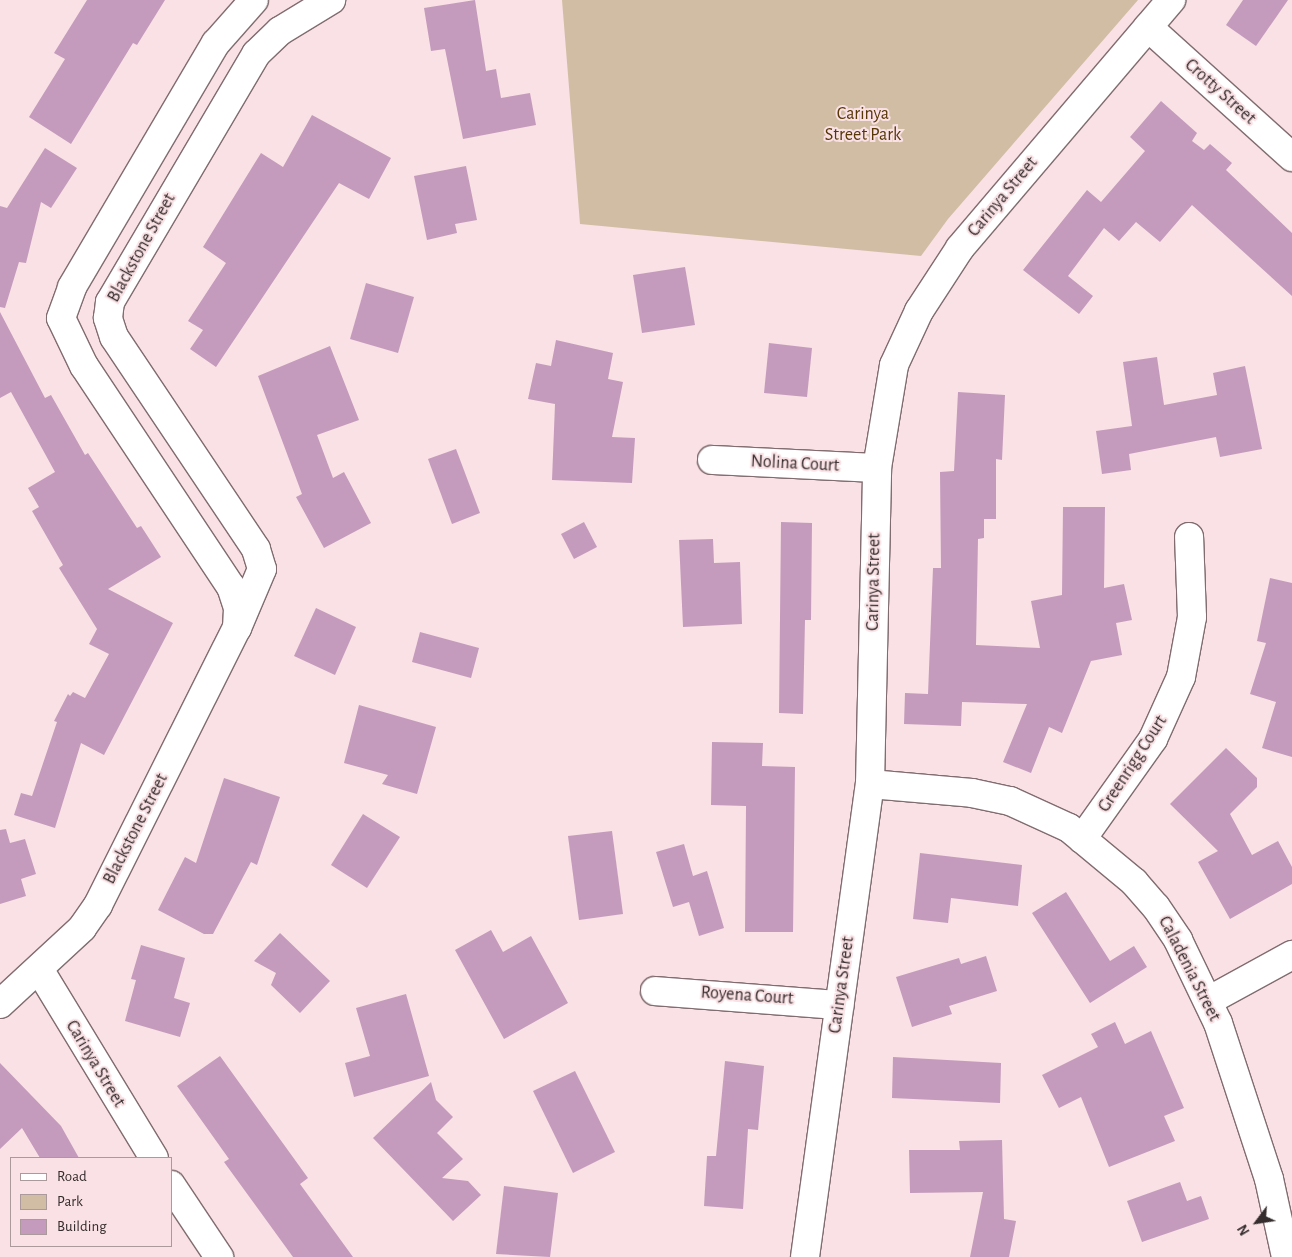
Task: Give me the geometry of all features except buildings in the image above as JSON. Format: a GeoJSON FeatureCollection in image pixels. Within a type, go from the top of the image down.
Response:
{"type":"FeatureCollection","features":[{"type":"Feature","properties":{"kind":"street"},"geometry":{"type":"LineString","coordinates":[[238,628],[238,608],[231,587],[84,366],[61,318],[72,286],[216,43],[254,0]]}},
{"type":"Feature","properties":{"kind":"street","name":"Blackstone Street"},"geometry":{"type":"LineString","coordinates":[[0,1004],[82,928],[98,905],[238,628],[259,581],[260,555],[119,346],[109,326],[108,313],[117,288],[256,54],[280,31],[332,0]]}},
{"type":"Feature","properties":{"kind":"street","name":"Carinya Street"},"geometry":{"type":"LineString","coordinates":[[805,1257],[870,784],[877,468],[894,365],[923,304],[960,248],[1171,0]]}},
{"type":"Feature","properties":{"kind":"street","name":"Crotty Street"},"geometry":{"type":"LineString","coordinates":[[1148,27],[1292,157]]}},
{"type":"Feature","properties":{"kind":"street","name":"Nolina Court"},"geometry":{"type":"LineString","coordinates":[[712,460],[877,468]]}},
{"type":"Feature","properties":{"kind":"street","name":"Greenrigg Court"},"geometry":{"type":"LineString","coordinates":[[1082,839],[1153,739],[1181,678],[1192,617],[1189,537]]}},
{"type":"Feature","properties":{"kind":"street","name":"Caladenia Street"},"geometry":{"type":"LineString","coordinates":[[870,784],[972,793],[1010,801],[1041,813],[1082,839],[1134,882],[1156,907],[1178,940],[1208,1001],[1286,1226],[1286,1257]]}},
{"type":"Feature","properties":{"kind":"street"},"geometry":{"type":"LineString","coordinates":[[1208,1001],[1292,954]]}},
{"type":"Feature","properties":{"kind":"street","name":"Carinya Street"},"geometry":{"type":"LineString","coordinates":[[39,968],[153,1157]]}},
{"type":"Feature","properties":{"kind":"street","name":"Royena Court"},"geometry":{"type":"LineString","coordinates":[[654,991],[839,1004]]}},
{"type":"Feature","properties":{"kind":"street"},"geometry":{"type":"LineString","coordinates":[[172,1187],[218,1257]]}},
{"type":"Feature","properties":{"kind":"green space","name":"Carinya Street Park"},"geometry":{"type":"Polygon","coordinates":[[[562,0],[1138,0],[948,219],[921,256],[580,224],[562,0]]]}}]}
